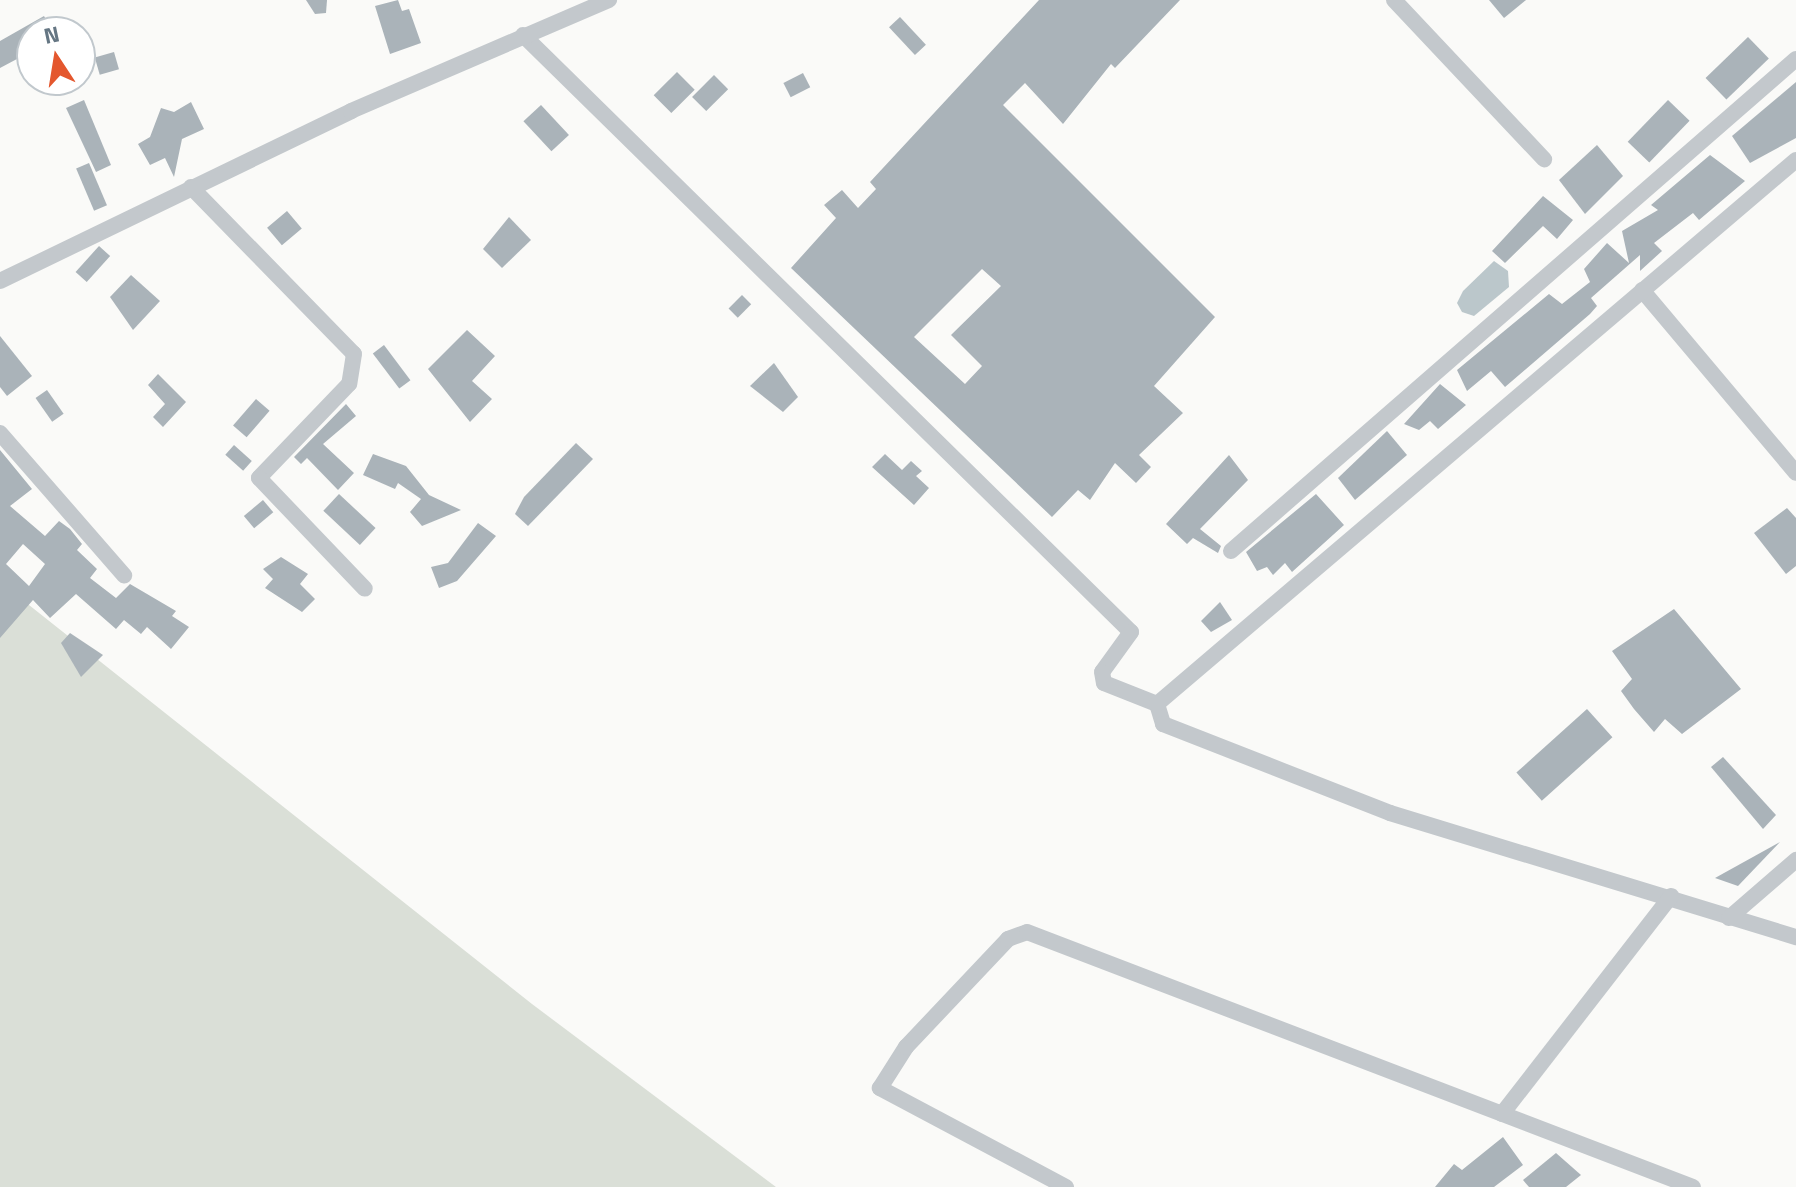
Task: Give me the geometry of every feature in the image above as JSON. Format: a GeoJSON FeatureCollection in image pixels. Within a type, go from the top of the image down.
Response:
{"type":"FeatureCollection","features":[{"type":"Feature","properties":{"kind":"street"},"geometry":{"type":"LineString","coordinates":[[0,281],[191,187],[523,35],[609,0]]}},
{"type":"Feature","properties":{"kind":"street"},"geometry":{"type":"LineString","coordinates":[[1394,0],[1544,159]]}},
{"type":"Feature","properties":{"kind":"street"},"geometry":{"type":"LineString","coordinates":[[523,35],[1131,632],[1102,672],[1104,683],[1157,704]]}},
{"type":"Feature","properties":{"kind":"street"},"geometry":{"type":"LineString","coordinates":[[1231,551],[1796,59]]}},
{"type":"Feature","properties":{"kind":"street"},"geometry":{"type":"LineString","coordinates":[[1157,704],[1796,160]]}},
{"type":"Feature","properties":{"kind":"street"},"geometry":{"type":"LineString","coordinates":[[191,187],[354,354],[349,384],[259,478],[365,589]]}},
{"type":"Feature","properties":{"kind":"street"},"geometry":{"type":"LineString","coordinates":[[1642,290],[1796,473]]}},
{"type":"Feature","properties":{"kind":"street"},"geometry":{"type":"LineString","coordinates":[[0,433],[124,575]]}},
{"type":"Feature","properties":{"kind":"street"},"geometry":{"type":"LineString","coordinates":[[1157,704],[1163,724],[1182,735],[1390,813],[1671,896],[1729,918],[1796,937]]}},
{"type":"Feature","properties":{"kind":"street"},"geometry":{"type":"LineString","coordinates":[[1729,918],[1796,860]]}},
{"type":"Feature","properties":{"kind":"street"},"geometry":{"type":"LineString","coordinates":[[1502,1114],[1671,896]]}},
{"type":"Feature","properties":{"kind":"street"},"geometry":{"type":"LineString","coordinates":[[1066,1187],[880,1088],[906,1047],[1018,934],[1693,1187]]}},
{"type":"Feature","properties":{"kind":"shaded area"},"geometry":{"type":"Polygon","coordinates":[[[1494,261],[1508,271],[1509,287],[1474,316],[1462,312],[1457,303],[1463,291],[1494,261]]]}},
{"type":"Feature","properties":{"kind":"shaded area"},"geometry":{"type":"Polygon","coordinates":[[[0,582],[532,1004],[776,1187],[0,1187],[0,582]]]}},
{"type":"Feature","properties":{"kind":"building"},"geometry":{"type":"Polygon","coordinates":[[[306,0],[327,0],[326,13],[315,14],[306,0]]]}},
{"type":"Feature","properties":{"kind":"building"},"geometry":{"type":"Polygon","coordinates":[[[398,0],[402,11],[409,9],[421,43],[390,54],[375,6],[398,0]]]}},
{"type":"Feature","properties":{"kind":"building"},"geometry":{"type":"Polygon","coordinates":[[[1039,0],[1180,0],[1115,68],[1111,64],[1063,124],[1025,83],[1003,105],[1215,317],[1154,386],[1183,413],[1139,455],[1151,467],[1136,483],[1115,463],[1090,500],[1078,490],[1052,517],[791,268],[836,218],[824,205],[842,190],[858,208],[876,189],[870,182],[1039,0]],[[982,269],[914,337],[965,384],[982,366],[951,335],[1001,286],[982,269]]]}},
{"type":"Feature","properties":{"kind":"building"},"geometry":{"type":"Polygon","coordinates":[[[1489,0],[1526,0],[1504,18],[1489,0]]]}},
{"type":"Feature","properties":{"kind":"building"},"geometry":{"type":"Polygon","coordinates":[[[900,17],[926,45],[915,55],[889,27],[900,17]]]}},
{"type":"Feature","properties":{"kind":"building"},"geometry":{"type":"Polygon","coordinates":[[[16,32],[16,60],[0,68],[0,41],[16,32]]]}},
{"type":"Feature","properties":{"kind":"building"},"geometry":{"type":"Polygon","coordinates":[[[1748,37],[1769,59],[1726,100],[1706,78],[1748,37]]]}},
{"type":"Feature","properties":{"kind":"building"},"geometry":{"type":"Polygon","coordinates":[[[114,52],[119,69],[100,75],[96,57],[114,52]]]}},
{"type":"Feature","properties":{"kind":"building"},"geometry":{"type":"Polygon","coordinates":[[[677,72],[695,90],[671,113],[654,95],[677,72]]]}},
{"type":"Feature","properties":{"kind":"building"},"geometry":{"type":"Polygon","coordinates":[[[803,73],[810,87],[791,97],[783,83],[803,73]]]}},
{"type":"Feature","properties":{"kind":"building"},"geometry":{"type":"Polygon","coordinates":[[[714,75],[728,89],[706,111],[692,97],[714,75]]]}},
{"type":"Feature","properties":{"kind":"building"},"geometry":{"type":"Polygon","coordinates":[[[1796,82],[1796,138],[1750,163],[1732,136],[1796,82]]]}},
{"type":"Feature","properties":{"kind":"building"},"geometry":{"type":"Polygon","coordinates":[[[84,100],[111,165],[96,172],[66,108],[84,100]]]}},
{"type":"Feature","properties":{"kind":"building"},"geometry":{"type":"Polygon","coordinates":[[[1668,100],[1690,121],[1649,163],[1628,142],[1668,100]]]}},
{"type":"Feature","properties":{"kind":"building"},"geometry":{"type":"Polygon","coordinates":[[[191,102],[204,129],[182,139],[174,177],[165,158],[150,165],[138,144],[150,137],[161,108],[174,112],[191,102]]]}},
{"type":"Feature","properties":{"kind":"building"},"geometry":{"type":"Polygon","coordinates":[[[541,105],[569,135],[551,151],[523,121],[541,105]]]}},
{"type":"Feature","properties":{"kind":"building"},"geometry":{"type":"Polygon","coordinates":[[[1597,145],[1623,176],[1585,214],[1559,180],[1597,145]]]}},
{"type":"Feature","properties":{"kind":"building"},"geometry":{"type":"Polygon","coordinates":[[[1710,155],[1745,181],[1699,220],[1693,213],[1654,243],[1662,251],[1640,271],[1640,255],[1591,298],[1597,306],[1590,314],[1505,387],[1491,371],[1467,391],[1457,370],[1549,294],[1562,304],[1590,282],[1584,269],[1607,243],[1629,263],[1622,231],[1658,210],[1651,205],[1710,155]]]}},
{"type":"Feature","properties":{"kind":"building"},"geometry":{"type":"Polygon","coordinates":[[[89,163],[107,205],[94,211],[76,168],[89,163]]]}},
{"type":"Feature","properties":{"kind":"building"},"geometry":{"type":"Polygon","coordinates":[[[1543,196],[1573,220],[1557,239],[1543,226],[1505,263],[1492,251],[1543,196]]]}},
{"type":"Feature","properties":{"kind":"building"},"geometry":{"type":"Polygon","coordinates":[[[287,211],[302,229],[282,245],[267,228],[287,211]]]}},
{"type":"Feature","properties":{"kind":"building"},"geometry":{"type":"Polygon","coordinates":[[[509,217],[531,240],[502,268],[483,249],[509,217]]]}},
{"type":"Feature","properties":{"kind":"building"},"geometry":{"type":"Polygon","coordinates":[[[99,246],[110,256],[87,282],[76,272],[99,246]]]}},
{"type":"Feature","properties":{"kind":"building"},"geometry":{"type":"Polygon","coordinates":[[[131,275],[160,301],[133,330],[110,297],[131,275]]]}},
{"type":"Feature","properties":{"kind":"building"},"geometry":{"type":"Polygon","coordinates":[[[742,295],[751,304],[738,318],[729,308],[742,295]]]}},
{"type":"Feature","properties":{"kind":"building"},"geometry":{"type":"Polygon","coordinates":[[[467,330],[495,356],[472,381],[492,399],[470,422],[428,369],[467,330]]]}},
{"type":"Feature","properties":{"kind":"building"},"geometry":{"type":"Polygon","coordinates":[[[0,336],[32,376],[7,396],[0,387],[0,336]]]}},
{"type":"Feature","properties":{"kind":"building"},"geometry":{"type":"Polygon","coordinates":[[[384,345],[410,380],[399,389],[373,353],[384,345]]]}},
{"type":"Feature","properties":{"kind":"building"},"geometry":{"type":"Polygon","coordinates":[[[774,363],[798,397],[783,412],[750,386],[774,363]]]}},
{"type":"Feature","properties":{"kind":"building"},"geometry":{"type":"Polygon","coordinates":[[[158,374],[186,402],[163,427],[153,417],[165,404],[148,385],[158,374]]]}},
{"type":"Feature","properties":{"kind":"building"},"geometry":{"type":"Polygon","coordinates":[[[1440,384],[1466,405],[1438,429],[1430,421],[1419,430],[1404,424],[1440,384]]]}},
{"type":"Feature","properties":{"kind":"building"},"geometry":{"type":"Polygon","coordinates":[[[47,390],[64,414],[52,422],[36,398],[47,390]]]}},
{"type":"Feature","properties":{"kind":"building"},"geometry":{"type":"Polygon","coordinates":[[[256,399],[270,411],[247,437],[233,425],[256,399]]]}},
{"type":"Feature","properties":{"kind":"building"},"geometry":{"type":"Polygon","coordinates":[[[346,404],[356,416],[323,444],[354,473],[338,490],[307,458],[301,464],[294,457],[346,404]]]}},
{"type":"Feature","properties":{"kind":"building"},"geometry":{"type":"Polygon","coordinates":[[[1387,431],[1407,455],[1355,500],[1338,478],[1387,431]]]}},
{"type":"Feature","properties":{"kind":"building"},"geometry":{"type":"Polygon","coordinates":[[[576,443],[593,459],[528,526],[515,514],[524,497],[576,443]]]}},
{"type":"Feature","properties":{"kind":"building"},"geometry":{"type":"Polygon","coordinates":[[[234,445],[252,461],[243,471],[225,455],[234,445]]]}},
{"type":"Feature","properties":{"kind":"building"},"geometry":{"type":"Polygon","coordinates":[[[0,450],[32,489],[10,506],[45,536],[59,521],[70,529],[82,544],[77,550],[97,569],[90,578],[116,598],[130,584],[176,611],[172,616],[189,627],[171,649],[147,627],[141,634],[124,620],[116,629],[76,594],[50,618],[33,600],[0,638],[0,450]],[[23,544],[6,564],[29,586],[45,564],[23,544]]]}},
{"type":"Feature","properties":{"kind":"building"},"geometry":{"type":"Polygon","coordinates":[[[373,454],[406,466],[429,495],[461,510],[422,526],[410,512],[421,499],[398,483],[395,489],[363,475],[373,454]]]}},
{"type":"Feature","properties":{"kind":"building"},"geometry":{"type":"Polygon","coordinates":[[[885,454],[902,470],[911,461],[922,471],[916,476],[929,488],[914,505],[872,467],[885,454]]]}},
{"type":"Feature","properties":{"kind":"building"},"geometry":{"type":"Polygon","coordinates":[[[1229,455],[1248,480],[1200,529],[1221,546],[1218,553],[1193,538],[1187,544],[1166,524],[1229,455]]]}},
{"type":"Feature","properties":{"kind":"building"},"geometry":{"type":"Polygon","coordinates":[[[339,494],[376,528],[360,545],[323,511],[339,494]]]}},
{"type":"Feature","properties":{"kind":"building"},"geometry":{"type":"Polygon","coordinates":[[[1316,494],[1344,525],[1292,572],[1285,563],[1273,575],[1267,567],[1257,571],[1246,552],[1316,494]]]}},
{"type":"Feature","properties":{"kind":"building"},"geometry":{"type":"Polygon","coordinates":[[[263,500],[273,512],[254,528],[244,516],[263,500]]]}},
{"type":"Feature","properties":{"kind":"building"},"geometry":{"type":"Polygon","coordinates":[[[1787,508],[1796,518],[1796,566],[1786,574],[1754,533],[1787,508]]]}},
{"type":"Feature","properties":{"kind":"building"},"geometry":{"type":"Polygon","coordinates":[[[478,523],[496,536],[457,581],[439,588],[431,567],[448,563],[478,523]]]}},
{"type":"Feature","properties":{"kind":"building"},"geometry":{"type":"Polygon","coordinates":[[[281,557],[308,574],[300,584],[315,599],[302,612],[265,588],[273,579],[263,569],[281,557]]]}},
{"type":"Feature","properties":{"kind":"building"},"geometry":{"type":"Polygon","coordinates":[[[1220,602],[1232,620],[1211,632],[1201,621],[1220,602]]]}},
{"type":"Feature","properties":{"kind":"building"},"geometry":{"type":"Polygon","coordinates":[[[1674,609],[1741,689],[1682,734],[1665,719],[1654,732],[1634,709],[1621,691],[1632,679],[1612,651],[1674,609]]]}},
{"type":"Feature","properties":{"kind":"building"},"geometry":{"type":"Polygon","coordinates":[[[70,633],[103,655],[81,677],[61,643],[70,633]]]}},
{"type":"Feature","properties":{"kind":"building"},"geometry":{"type":"Polygon","coordinates":[[[1587,709],[1612,737],[1542,801],[1516,773],[1587,709]]]}},
{"type":"Feature","properties":{"kind":"building"},"geometry":{"type":"Polygon","coordinates":[[[1723,757],[1776,815],[1763,829],[1711,767],[1723,757]]]}},
{"type":"Feature","properties":{"kind":"building"},"geometry":{"type":"Polygon","coordinates":[[[1780,842],[1738,886],[1715,878],[1780,842]]]}},
{"type":"Feature","properties":{"kind":"building"},"geometry":{"type":"Polygon","coordinates":[[[1503,1137],[1523,1165],[1494,1187],[1435,1187],[1454,1164],[1462,1170],[1503,1137]]]}},
{"type":"Feature","properties":{"kind":"building"},"geometry":{"type":"Polygon","coordinates":[[[1556,1153],[1581,1175],[1566,1187],[1529,1187],[1523,1180],[1556,1153]]]}}]}
